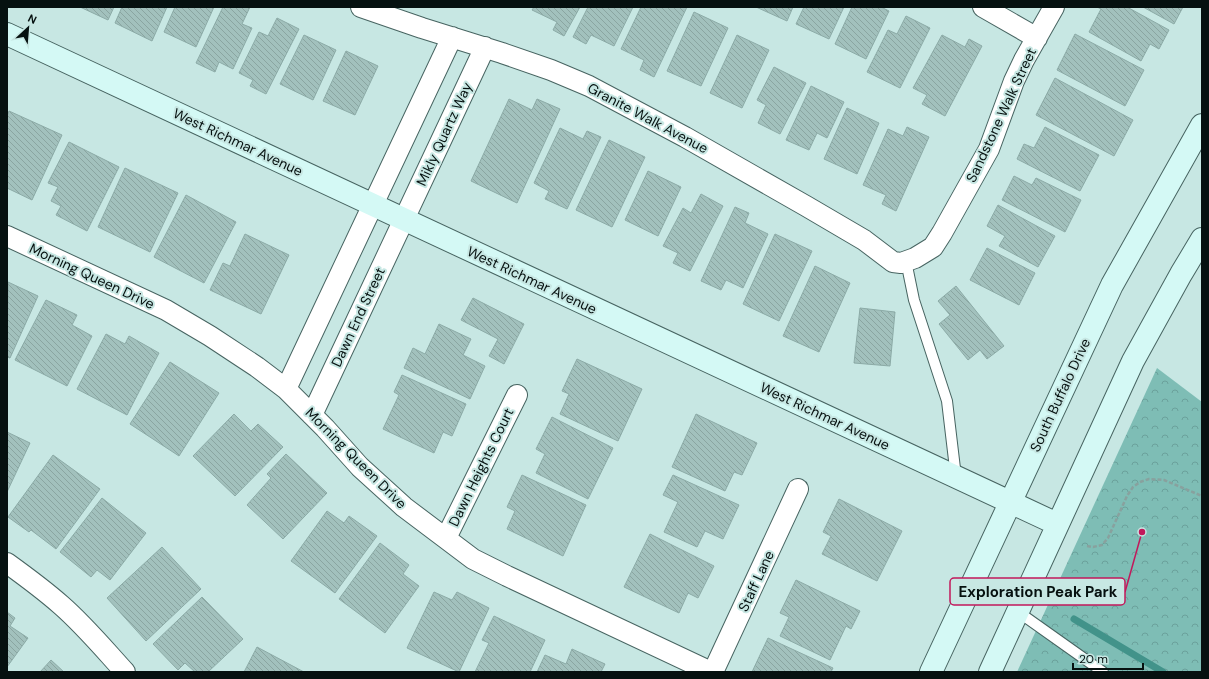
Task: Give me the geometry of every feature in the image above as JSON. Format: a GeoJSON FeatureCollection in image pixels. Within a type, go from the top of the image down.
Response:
{"type":"FeatureCollection","features":[{"type":"Feature","properties":{"kind":"street","name":"Granite Walk Avenue"},"geometry":{"type":"LineString","coordinates":[[362,7],[551,70],[602,92],[686,137],[806,206],[864,240],[893,262],[901,263],[910,260]]}},
{"type":"Feature","properties":{"kind":"street"},"geometry":{"type":"LineString","coordinates":[[983,7],[1037,38]]}},
{"type":"Feature","properties":{"kind":"street","name":"Sandstone Walk Street"},"geometry":{"type":"LineString","coordinates":[[910,260],[933,247],[968,188],[989,149],[1014,81],[1054,7]]}},
{"type":"Feature","properties":{"kind":"street","name":"West Richmar Avenue"},"geometry":{"type":"LineString","coordinates":[[7,34],[1056,524]]}},
{"type":"Feature","properties":{"kind":"street"},"geometry":{"type":"LineString","coordinates":[[286,389],[452,37]]}},
{"type":"Feature","properties":{"kind":"street","name":"Mikly Quartz Way"},"geometry":{"type":"LineString","coordinates":[[404,220],[485,47]]}},
{"type":"Feature","properties":{"kind":"street","name":"South Buffalo Drive"},"geometry":{"type":"LineString","coordinates":[[931,672],[1112,284],[1202,125]]}},
{"type":"Feature","properties":{"kind":"street","name":"Dawn End Street"},"geometry":{"type":"LineString","coordinates":[[312,415],[404,220]]}},
{"type":"Feature","properties":{"kind":"street","name":"Morning Queen Drive"},"geometry":{"type":"LineString","coordinates":[[7,236],[166,310],[210,336],[286,389],[360,467],[404,507],[473,558],[507,576],[712,672]]}},
{"type":"Feature","properties":{"kind":"street"},"geometry":{"type":"LineString","coordinates":[[990,672],[1056,524],[1133,361],[1180,274],[1202,239]]}},
{"type":"Feature","properties":{"kind":"street","name":"Dawn Heights Court"},"geometry":{"type":"LineString","coordinates":[[446,538],[516,395]]}},
{"type":"Feature","properties":{"kind":"street","name":"Staff Lane"},"geometry":{"type":"LineString","coordinates":[[712,672],[798,489]]}},
{"type":"Feature","properties":{"kind":"street"},"geometry":{"type":"LineString","coordinates":[[7,563],[36,584],[61,605],[82,625],[125,672]]}},
{"type":"Feature","properties":{"kind":"lane"},"geometry":{"type":"LineString","coordinates":[[910,260],[914,300],[947,401],[956,477]]}},
{"type":"Feature","properties":{"kind":"lane"},"geometry":{"type":"LineString","coordinates":[[1017,611],[1103,672]]}},
{"type":"Feature","properties":{"kind":"path"},"geometry":{"type":"LineString","coordinates":[[1087,546],[1093,548],[1102,546],[1108,538],[1127,496],[1133,487],[1140,482],[1149,479],[1164,480],[1202,496]]}},
{"type":"Feature","properties":{"kind":"green space"},"geometry":{"type":"Polygon","coordinates":[[[1157,368],[1202,402],[1202,672],[1017,672],[1157,368]]]}},
{"type":"Feature","properties":{"kind":"building"},"geometry":{"type":"Polygon","coordinates":[[[80,7],[114,7],[108,20],[80,7]]]}},
{"type":"Feature","properties":{"kind":"building"},"geometry":{"type":"Polygon","coordinates":[[[122,7],[167,7],[152,41],[115,23],[122,7]]]}},
{"type":"Feature","properties":{"kind":"building"},"geometry":{"type":"Polygon","coordinates":[[[175,7],[214,7],[196,47],[164,32],[175,7]]]}},
{"type":"Feature","properties":{"kind":"building"},"geometry":{"type":"Polygon","coordinates":[[[223,7],[250,7],[242,24],[252,28],[233,69],[219,62],[215,72],[196,63],[223,7]]]}},
{"type":"Feature","properties":{"kind":"building"},"geometry":{"type":"Polygon","coordinates":[[[534,7],[580,7],[564,36],[553,30],[557,22],[532,10],[534,7]]]}},
{"type":"Feature","properties":{"kind":"building"},"geometry":{"type":"Polygon","coordinates":[[[588,7],[633,7],[614,46],[591,35],[586,44],[573,37],[588,7]]]}},
{"type":"Feature","properties":{"kind":"building"},"geometry":{"type":"Polygon","coordinates":[[[641,7],[687,7],[654,77],[640,70],[644,60],[621,49],[641,7]]]}},
{"type":"Feature","properties":{"kind":"building"},"geometry":{"type":"Polygon","coordinates":[[[756,7],[793,7],[787,21],[756,7]]]}},
{"type":"Feature","properties":{"kind":"building"},"geometry":{"type":"Polygon","coordinates":[[[804,7],[844,7],[829,39],[796,24],[804,7]]]}},
{"type":"Feature","properties":{"kind":"building"},"geometry":{"type":"Polygon","coordinates":[[[852,7],[881,7],[889,11],[866,59],[835,44],[852,7]]]}},
{"type":"Feature","properties":{"kind":"building"},"geometry":{"type":"Polygon","coordinates":[[[1097,7],[1127,7],[1169,30],[1159,49],[1150,44],[1141,61],[1089,32],[1101,9],[1097,7]]]}},
{"type":"Feature","properties":{"kind":"building"},"geometry":{"type":"Polygon","coordinates":[[[1143,7],[1183,7],[1174,24],[1143,7]]]}},
{"type":"Feature","properties":{"kind":"building"},"geometry":{"type":"Polygon","coordinates":[[[694,12],[728,28],[701,86],[667,71],[694,12]]]}},
{"type":"Feature","properties":{"kind":"building"},"geometry":{"type":"Polygon","coordinates":[[[906,16],[930,28],[900,88],[867,72],[888,30],[897,34],[906,16]]]}},
{"type":"Feature","properties":{"kind":"building"},"geometry":{"type":"Polygon","coordinates":[[[277,18],[299,29],[266,94],[250,86],[253,80],[239,73],[259,32],[268,36],[277,18]]]}},
{"type":"Feature","properties":{"kind":"building"},"geometry":{"type":"Polygon","coordinates":[[[1075,34],[1144,70],[1125,106],[1057,70],[1075,34]]]}},
{"type":"Feature","properties":{"kind":"building"},"geometry":{"type":"Polygon","coordinates":[[[304,35],[336,50],[313,100],[280,84],[304,35]]]}},
{"type":"Feature","properties":{"kind":"building"},"geometry":{"type":"Polygon","coordinates":[[[737,35],[769,50],[742,108],[710,93],[737,35]]]}},
{"type":"Feature","properties":{"kind":"building"},"geometry":{"type":"Polygon","coordinates":[[[942,35],[965,47],[969,39],[982,46],[945,116],[922,104],[927,95],[913,88],[942,35]]]}},
{"type":"Feature","properties":{"kind":"building"},"geometry":{"type":"Polygon","coordinates":[[[346,51],[378,66],[355,115],[323,101],[346,51]]]}},
{"type":"Feature","properties":{"kind":"building"},"geometry":{"type":"Polygon","coordinates":[[[774,67],[806,83],[780,134],[758,123],[766,105],[757,100],[774,67]]]}},
{"type":"Feature","properties":{"kind":"building"},"geometry":{"type":"Polygon","coordinates":[[[1055,78],[1133,120],[1114,156],[1036,115],[1055,78]]]}},
{"type":"Feature","properties":{"kind":"building"},"geometry":{"type":"Polygon","coordinates":[[[811,86],[844,102],[827,138],[817,133],[809,150],[786,140],[811,86]]]}},
{"type":"Feature","properties":{"kind":"building"},"geometry":{"type":"Polygon","coordinates":[[[509,99],[532,110],[537,99],[560,109],[517,203],[471,181],[509,99]]]}},
{"type":"Feature","properties":{"kind":"building"},"geometry":{"type":"Polygon","coordinates":[[[847,108],[879,123],[857,174],[824,159],[847,108]]]}},
{"type":"Feature","properties":{"kind":"building"},"geometry":{"type":"Polygon","coordinates":[[[9,111],[62,135],[32,200],[7,188],[7,116],[9,111]]]}},
{"type":"Feature","properties":{"kind":"building"},"geometry":{"type":"Polygon","coordinates":[[[907,127],[929,137],[896,211],[882,204],[886,195],[863,185],[888,129],[903,136],[907,127]]]}},
{"type":"Feature","properties":{"kind":"building"},"geometry":{"type":"Polygon","coordinates":[[[1045,127],[1099,155],[1080,191],[1017,159],[1024,144],[1034,148],[1045,127]]]}},
{"type":"Feature","properties":{"kind":"building"},"geometry":{"type":"Polygon","coordinates":[[[560,128],[583,139],[587,131],[601,137],[567,209],[545,199],[549,191],[534,183],[560,128]]]}},
{"type":"Feature","properties":{"kind":"building"},"geometry":{"type":"Polygon","coordinates":[[[609,140],[645,157],[612,227],[576,210],[609,140]]]}},
{"type":"Feature","properties":{"kind":"building"},"geometry":{"type":"Polygon","coordinates":[[[69,142],[119,167],[87,231],[56,215],[61,206],[51,201],[58,187],[48,183],[69,142]]]}},
{"type":"Feature","properties":{"kind":"building"},"geometry":{"type":"Polygon","coordinates":[[[125,168],[178,193],[150,252],[98,227],[125,168]]]}},
{"type":"Feature","properties":{"kind":"building"},"geometry":{"type":"Polygon","coordinates":[[[648,171],[681,187],[658,236],[625,220],[648,171]]]}},
{"type":"Feature","properties":{"kind":"building"},"geometry":{"type":"Polygon","coordinates":[[[1014,176],[1032,185],[1036,178],[1081,200],[1065,232],[1002,200],[1014,176]]]}},
{"type":"Feature","properties":{"kind":"building"},"geometry":{"type":"Polygon","coordinates":[[[701,194],[723,206],[690,271],[673,263],[678,253],[663,246],[683,208],[691,213],[701,194]]]}},
{"type":"Feature","properties":{"kind":"building"},"geometry":{"type":"Polygon","coordinates":[[[186,195],[236,222],[204,283],[154,257],[186,195]]]}},
{"type":"Feature","properties":{"kind":"building"},"geometry":{"type":"Polygon","coordinates":[[[998,205],[1055,236],[1038,267],[999,246],[1005,236],[987,226],[998,205]]]}},
{"type":"Feature","properties":{"kind":"building"},"geometry":{"type":"Polygon","coordinates":[[[735,207],[749,213],[745,223],[768,234],[743,288],[726,280],[721,290],[701,281],[735,207]]]}},
{"type":"Feature","properties":{"kind":"building"},"geometry":{"type":"Polygon","coordinates":[[[245,234],[289,255],[261,314],[210,290],[223,263],[230,266],[245,234]]]}},
{"type":"Feature","properties":{"kind":"building"},"geometry":{"type":"Polygon","coordinates":[[[775,234],[812,251],[779,321],[743,304],[775,234]]]}},
{"type":"Feature","properties":{"kind":"building"},"geometry":{"type":"Polygon","coordinates":[[[987,248],[1035,273],[1019,305],[970,280],[987,248]]]}},
{"type":"Feature","properties":{"kind":"building"},"geometry":{"type":"Polygon","coordinates":[[[815,266],[850,283],[819,352],[783,336],[815,266]]]}},
{"type":"Feature","properties":{"kind":"building"},"geometry":{"type":"Polygon","coordinates":[[[8,282],[38,296],[10,358],[7,357],[8,282]]]}},
{"type":"Feature","properties":{"kind":"building"},"geometry":{"type":"Polygon","coordinates":[[[956,286],[1004,346],[987,359],[980,350],[968,360],[939,324],[950,315],[938,301],[956,286]]]}},
{"type":"Feature","properties":{"kind":"building"},"geometry":{"type":"Polygon","coordinates":[[[473,298],[524,324],[504,364],[489,356],[498,339],[461,320],[473,298]]]}},
{"type":"Feature","properties":{"kind":"building"},"geometry":{"type":"Polygon","coordinates":[[[46,300],[77,315],[72,325],[92,336],[67,386],[15,360],[46,300]]]}},
{"type":"Feature","properties":{"kind":"building"},"geometry":{"type":"Polygon","coordinates":[[[860,308],[895,312],[890,366],[854,363],[860,308]]]}},
{"type":"Feature","properties":{"kind":"building"},"geometry":{"type":"Polygon","coordinates":[[[439,324],[471,339],[463,355],[485,366],[470,399],[404,368],[413,348],[425,354],[439,324]]]}},
{"type":"Feature","properties":{"kind":"building"},"geometry":{"type":"Polygon","coordinates":[[[106,334],[125,344],[129,336],[159,353],[127,415],[77,389],[106,334]]]}},
{"type":"Feature","properties":{"kind":"building"},"geometry":{"type":"Polygon","coordinates":[[[577,359],[642,389],[618,441],[560,414],[569,394],[562,391],[577,359]]]}},
{"type":"Feature","properties":{"kind":"building"},"geometry":{"type":"Polygon","coordinates":[[[170,362],[219,393],[179,456],[130,424],[170,362]]]}},
{"type":"Feature","properties":{"kind":"building"},"geometry":{"type":"Polygon","coordinates":[[[402,375],[466,404],[452,436],[443,432],[434,453],[383,429],[399,395],[394,392],[402,375]]]}},
{"type":"Feature","properties":{"kind":"building"},"geometry":{"type":"Polygon","coordinates":[[[234,414],[251,431],[258,424],[283,447],[235,496],[193,456],[234,414]]]}},
{"type":"Feature","properties":{"kind":"building"},"geometry":{"type":"Polygon","coordinates":[[[696,414],[757,443],[742,475],[734,472],[725,491],[672,467],[696,414]]]}},
{"type":"Feature","properties":{"kind":"building"},"geometry":{"type":"Polygon","coordinates":[[[552,417],[613,448],[588,499],[536,473],[545,454],[536,449],[552,417]]]}},
{"type":"Feature","properties":{"kind":"building"},"geometry":{"type":"Polygon","coordinates":[[[7,432],[30,443],[7,492],[7,432]]]}},
{"type":"Feature","properties":{"kind":"building"},"geometry":{"type":"Polygon","coordinates":[[[286,454],[327,493],[283,539],[247,505],[271,478],[267,474],[286,454]]]}},
{"type":"Feature","properties":{"kind":"building"},"geometry":{"type":"Polygon","coordinates":[[[53,455],[100,489],[56,549],[31,530],[29,532],[8,517],[53,455]]]}},
{"type":"Feature","properties":{"kind":"building"},"geometry":{"type":"Polygon","coordinates":[[[522,475],[586,505],[563,556],[507,529],[515,511],[507,507],[522,475]]]}},
{"type":"Feature","properties":{"kind":"building"},"geometry":{"type":"Polygon","coordinates":[[[673,475],[739,505],[723,539],[705,531],[697,547],[664,532],[678,502],[663,495],[673,475]]]}},
{"type":"Feature","properties":{"kind":"building"},"geometry":{"type":"Polygon","coordinates":[[[102,498],[146,533],[110,580],[97,570],[91,577],[60,552],[102,498]]]}},
{"type":"Feature","properties":{"kind":"building"},"geometry":{"type":"Polygon","coordinates":[[[839,499],[902,531],[877,581],[822,554],[831,536],[823,532],[839,499]]]}},
{"type":"Feature","properties":{"kind":"building"},"geometry":{"type":"Polygon","coordinates":[[[327,511],[344,523],[349,516],[377,536],[335,593],[291,561],[327,511]]]}},
{"type":"Feature","properties":{"kind":"building"},"geometry":{"type":"Polygon","coordinates":[[[650,534],[714,566],[698,598],[688,593],[679,613],[624,587],[650,534]]]}},
{"type":"Feature","properties":{"kind":"building"},"geometry":{"type":"Polygon","coordinates":[[[380,543],[409,565],[403,574],[419,586],[385,633],[339,599],[380,543]]]}},
{"type":"Feature","properties":{"kind":"building"},"geometry":{"type":"Polygon","coordinates":[[[162,547],[201,589],[146,641],[107,598],[162,547]]]}},
{"type":"Feature","properties":{"kind":"building"},"geometry":{"type":"Polygon","coordinates":[[[796,580],[860,611],[851,629],[846,626],[830,660],[780,636],[789,617],[780,613],[796,580]]]}},
{"type":"Feature","properties":{"kind":"building"},"geometry":{"type":"Polygon","coordinates":[[[434,592],[452,600],[457,592],[489,608],[459,672],[407,648],[434,592]]]}},
{"type":"Feature","properties":{"kind":"building"},"geometry":{"type":"Polygon","coordinates":[[[202,597],[243,639],[208,672],[195,672],[185,663],[178,670],[153,644],[202,597]]]}},
{"type":"Feature","properties":{"kind":"building"},"geometry":{"type":"Polygon","coordinates":[[[7,612],[15,618],[10,626],[28,638],[7,667],[7,612]]]}},
{"type":"Feature","properties":{"kind":"building"},"geometry":{"type":"Polygon","coordinates":[[[494,616],[545,640],[530,672],[475,672],[489,643],[482,640],[494,616]]]}},
{"type":"Feature","properties":{"kind":"building"},"geometry":{"type":"Polygon","coordinates":[[[768,638],[833,668],[831,672],[752,672],[768,638]]]}},
{"type":"Feature","properties":{"kind":"building"},"geometry":{"type":"Polygon","coordinates":[[[257,647],[304,672],[244,672],[257,647]]]}},
{"type":"Feature","properties":{"kind":"building"},"geometry":{"type":"Polygon","coordinates":[[[572,649],[605,664],[601,672],[537,672],[545,655],[566,664],[572,649]]]}},
{"type":"Feature","properties":{"kind":"building"},"geometry":{"type":"Polygon","coordinates":[[[51,660],[64,672],[40,672],[51,660]]]}},
{"type":"Feature","properties":{"kind":"waterway"},"geometry":{"type":"LineString","coordinates":[[1074,619],[1163,672]]}},
{"type":"Feature","properties":{"kind":"place","name":"Exploration Peak Park"},"geometry":{"type":"Point","coordinates":[1142,532]}}]}
